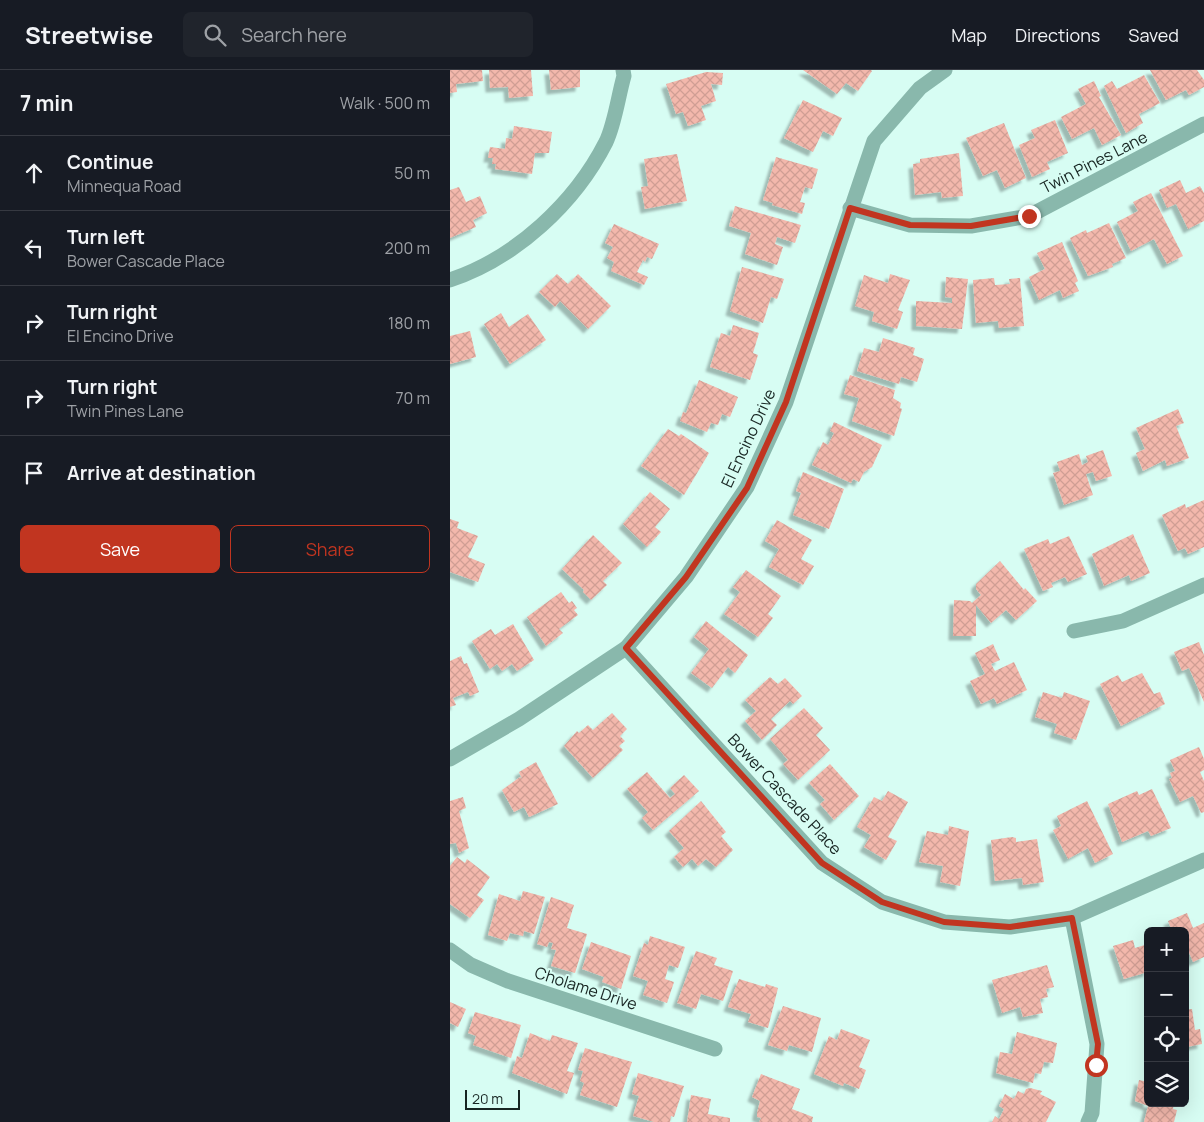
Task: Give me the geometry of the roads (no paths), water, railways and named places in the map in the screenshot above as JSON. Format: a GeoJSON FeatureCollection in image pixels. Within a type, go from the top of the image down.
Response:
{"type":"FeatureCollection","features":[{"type":"Feature","properties":{"kind":"street"},"geometry":{"type":"LineString","coordinates":[[450,280],[517,247],[566,202],[606,141],[624,76],[623,70]]}},
{"type":"Feature","properties":{"kind":"street","name":"El Encino Drive"},"geometry":{"type":"LineString","coordinates":[[450,758],[519,719],[626,648],[686,577],[747,488],[786,402],[874,141],[920,88],[945,70]]}},
{"type":"Feature","properties":{"kind":"street","name":"Twin Pines Lane"},"geometry":{"type":"LineString","coordinates":[[850,208],[910,225],[971,226],[1029,216],[1204,124]]}},
{"type":"Feature","properties":{"kind":"street"},"geometry":{"type":"LineString","coordinates":[[1074,631],[1123,622],[1204,585]]}},
{"type":"Feature","properties":{"kind":"street","name":"Bower Cascade Place"},"geometry":{"type":"LineString","coordinates":[[626,648],[822,863],[882,902],[944,922],[1010,927],[1072,918],[1204,860]]}},
{"type":"Feature","properties":{"kind":"street"},"geometry":{"type":"LineString","coordinates":[[1072,918],[1098,1044],[1092,1113],[1088,1122]]}},
{"type":"Feature","properties":{"kind":"street","name":"Cholame Drive"},"geometry":{"type":"LineString","coordinates":[[450,950],[471,964],[508,981],[716,1049]]}}]}
